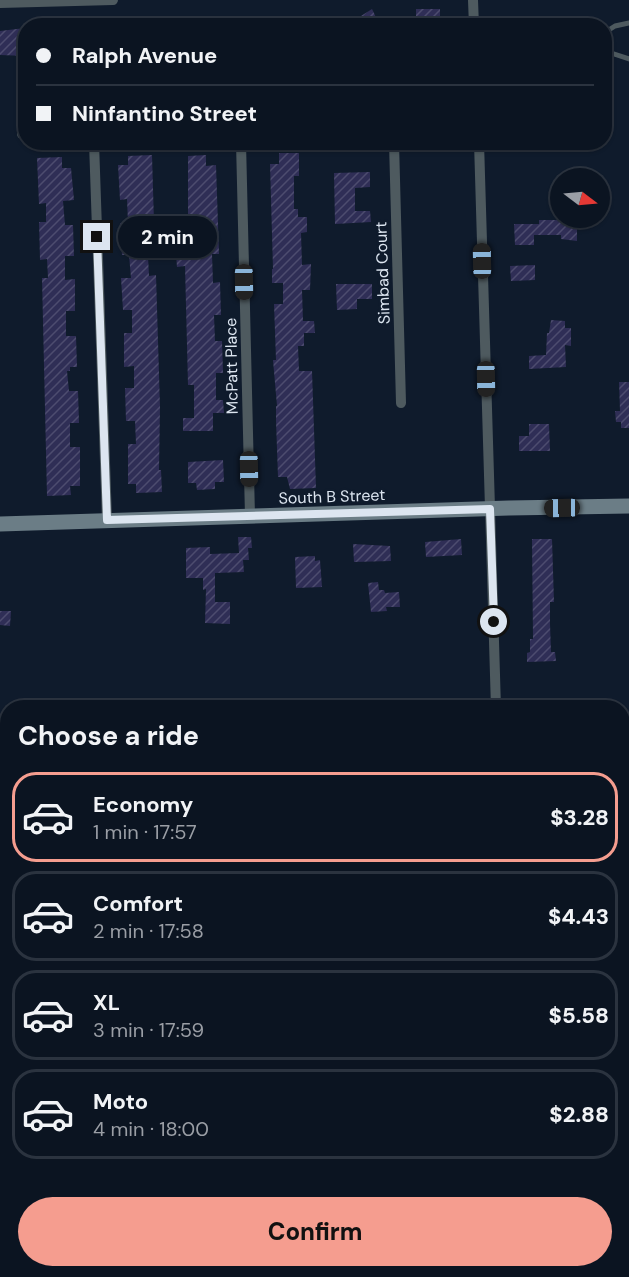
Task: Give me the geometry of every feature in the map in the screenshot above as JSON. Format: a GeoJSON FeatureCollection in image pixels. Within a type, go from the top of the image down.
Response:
{"type":"FeatureCollection","features":[{"type":"Feature","properties":{"kind":"street"},"geometry":{"type":"LineString","coordinates":[[0,3],[113,0]]}},
{"type":"Feature","properties":{"kind":"street"},"geometry":{"type":"LineString","coordinates":[[473,0],[474,18]]}},
{"type":"Feature","properties":{"kind":"street"},"geometry":{"type":"LineString","coordinates":[[94,150],[107,520]]}},
{"type":"Feature","properties":{"kind":"street","name":"McPatt Place"},"geometry":{"type":"LineString","coordinates":[[241,150],[250,516]]}},
{"type":"Feature","properties":{"kind":"street","name":"Simbad Court"},"geometry":{"type":"LineString","coordinates":[[394,150],[401,403]]}},
{"type":"Feature","properties":{"kind":"street"},"geometry":{"type":"LineString","coordinates":[[479,150],[496,700]]}},
{"type":"Feature","properties":{"kind":"street","name":"South B Street"},"geometry":{"type":"LineString","coordinates":[[0,524],[629,506]]}},
{"type":"Feature","properties":{"kind":"lane"},"geometry":{"type":"LineString","coordinates":[[612,28],[629,23]]}},
{"type":"Feature","properties":{"kind":"lane"},"geometry":{"type":"LineString","coordinates":[[612,53],[629,59]]}},
{"type":"Feature","properties":{"kind":"building"},"geometry":{"type":"Polygon","coordinates":[[[372,9],[376,18],[362,18],[361,16],[372,9]]]}},
{"type":"Feature","properties":{"kind":"building"},"geometry":{"type":"Polygon","coordinates":[[[416,9],[440,9],[440,18],[416,18],[416,9]]]}},
{"type":"Feature","properties":{"kind":"building"},"geometry":{"type":"Polygon","coordinates":[[[18,29],[18,56],[0,55],[0,31],[18,29]]]}},
{"type":"Feature","properties":{"kind":"building"},"geometry":{"type":"Polygon","coordinates":[[[279,153],[299,153],[299,176],[294,176],[294,209],[298,209],[298,217],[307,217],[307,232],[301,233],[302,265],[311,264],[310,290],[302,290],[303,321],[314,321],[315,333],[304,333],[304,346],[298,346],[299,371],[312,371],[316,488],[290,489],[287,477],[278,477],[277,406],[273,360],[276,360],[274,304],[283,304],[283,283],[272,283],[270,164],[279,164],[279,153]]]}},
{"type":"Feature","properties":{"kind":"building"},"geometry":{"type":"Polygon","coordinates":[[[152,155],[155,256],[148,256],[149,276],[156,275],[160,407],[159,470],[161,470],[162,492],[136,493],[136,484],[128,484],[128,444],[136,444],[135,421],[126,421],[125,388],[134,388],[134,366],[124,367],[124,333],[132,333],[132,310],[123,310],[121,278],[131,278],[129,255],[122,255],[120,223],[128,223],[127,199],[120,200],[118,165],[128,165],[128,156],[152,155]]]}},
{"type":"Feature","properties":{"kind":"building"},"geometry":{"type":"Polygon","coordinates":[[[206,155],[206,166],[216,165],[219,254],[212,254],[213,283],[220,282],[221,315],[214,315],[215,341],[222,341],[223,373],[216,373],[216,400],[223,400],[224,413],[213,413],[213,431],[183,431],[183,418],[194,418],[194,385],[188,385],[185,266],[177,267],[176,255],[184,255],[183,215],[188,215],[188,156],[206,155]]]}},
{"type":"Feature","properties":{"kind":"building"},"geometry":{"type":"Polygon","coordinates":[[[62,157],[62,168],[71,168],[74,200],[63,201],[65,225],[73,225],[74,256],[65,256],[65,280],[75,279],[75,311],[66,311],[66,336],[76,336],[77,367],[70,367],[70,371],[67,371],[69,391],[78,391],[79,423],[70,423],[70,447],[80,447],[80,486],[70,486],[71,495],[47,496],[42,278],[48,278],[47,259],[40,260],[39,222],[46,222],[46,203],[39,204],[37,158],[62,157]]]}},
{"type":"Feature","properties":{"kind":"building"},"geometry":{"type":"Polygon","coordinates":[[[370,172],[370,187],[355,188],[355,211],[370,211],[371,222],[335,224],[334,173],[370,172]]]}},
{"type":"Feature","properties":{"kind":"building"},"geometry":{"type":"Polygon","coordinates":[[[539,220],[550,220],[550,228],[577,228],[577,241],[561,239],[561,235],[534,235],[534,245],[515,245],[514,224],[539,224],[539,220]]]}},
{"type":"Feature","properties":{"kind":"building"},"geometry":{"type":"Polygon","coordinates":[[[535,265],[535,280],[511,281],[510,266],[535,265]]]}},
{"type":"Feature","properties":{"kind":"building"},"geometry":{"type":"Polygon","coordinates":[[[336,284],[372,284],[372,299],[357,299],[357,309],[337,310],[336,284]]]}},
{"type":"Feature","properties":{"kind":"building"},"geometry":{"type":"Polygon","coordinates":[[[551,320],[565,321],[565,328],[571,328],[571,346],[565,345],[566,367],[529,369],[529,356],[546,355],[547,333],[549,333],[551,320]]]}},
{"type":"Feature","properties":{"kind":"building"},"geometry":{"type":"Polygon","coordinates":[[[619,382],[629,382],[629,428],[621,428],[621,422],[616,422],[615,411],[620,411],[619,382]]]}},
{"type":"Feature","properties":{"kind":"building"},"geometry":{"type":"Polygon","coordinates":[[[529,424],[549,424],[550,451],[519,451],[519,436],[529,436],[529,424]]]}},
{"type":"Feature","properties":{"kind":"building"},"geometry":{"type":"Polygon","coordinates":[[[223,460],[224,482],[215,482],[215,489],[197,490],[196,483],[188,483],[188,462],[223,460]]]}},
{"type":"Feature","properties":{"kind":"building"},"geometry":{"type":"Polygon","coordinates":[[[238,537],[251,537],[252,548],[248,548],[249,560],[243,560],[244,572],[215,573],[215,602],[230,602],[230,624],[205,623],[206,589],[203,590],[203,578],[186,578],[186,548],[210,547],[210,554],[239,553],[238,537]]]}},
{"type":"Feature","properties":{"kind":"building"},"geometry":{"type":"Polygon","coordinates":[[[461,539],[462,555],[426,557],[425,542],[461,539]]]}},
{"type":"Feature","properties":{"kind":"building"},"geometry":{"type":"Polygon","coordinates":[[[532,539],[552,539],[554,602],[550,602],[550,624],[551,652],[555,652],[556,661],[527,662],[530,639],[533,639],[532,539]]]}},
{"type":"Feature","properties":{"kind":"building"},"geometry":{"type":"Polygon","coordinates":[[[353,544],[390,546],[391,561],[354,562],[353,544]]]}},
{"type":"Feature","properties":{"kind":"building"},"geometry":{"type":"Polygon","coordinates":[[[315,556],[315,561],[320,560],[322,587],[296,588],[295,557],[315,556]]]}},
{"type":"Feature","properties":{"kind":"building"},"geometry":{"type":"Polygon","coordinates":[[[378,582],[379,590],[384,590],[385,593],[399,592],[400,607],[386,607],[387,611],[371,612],[368,583],[378,582]]]}},
{"type":"Feature","properties":{"kind":"building"},"geometry":{"type":"Polygon","coordinates":[[[0,611],[11,611],[10,626],[0,625],[0,611]]]}},
{"type":"Feature","properties":{"kind":"route"},"geometry":{"type":"LineString","coordinates":[[97,237],[107,520],[490,509],[494,622]]}}]}
